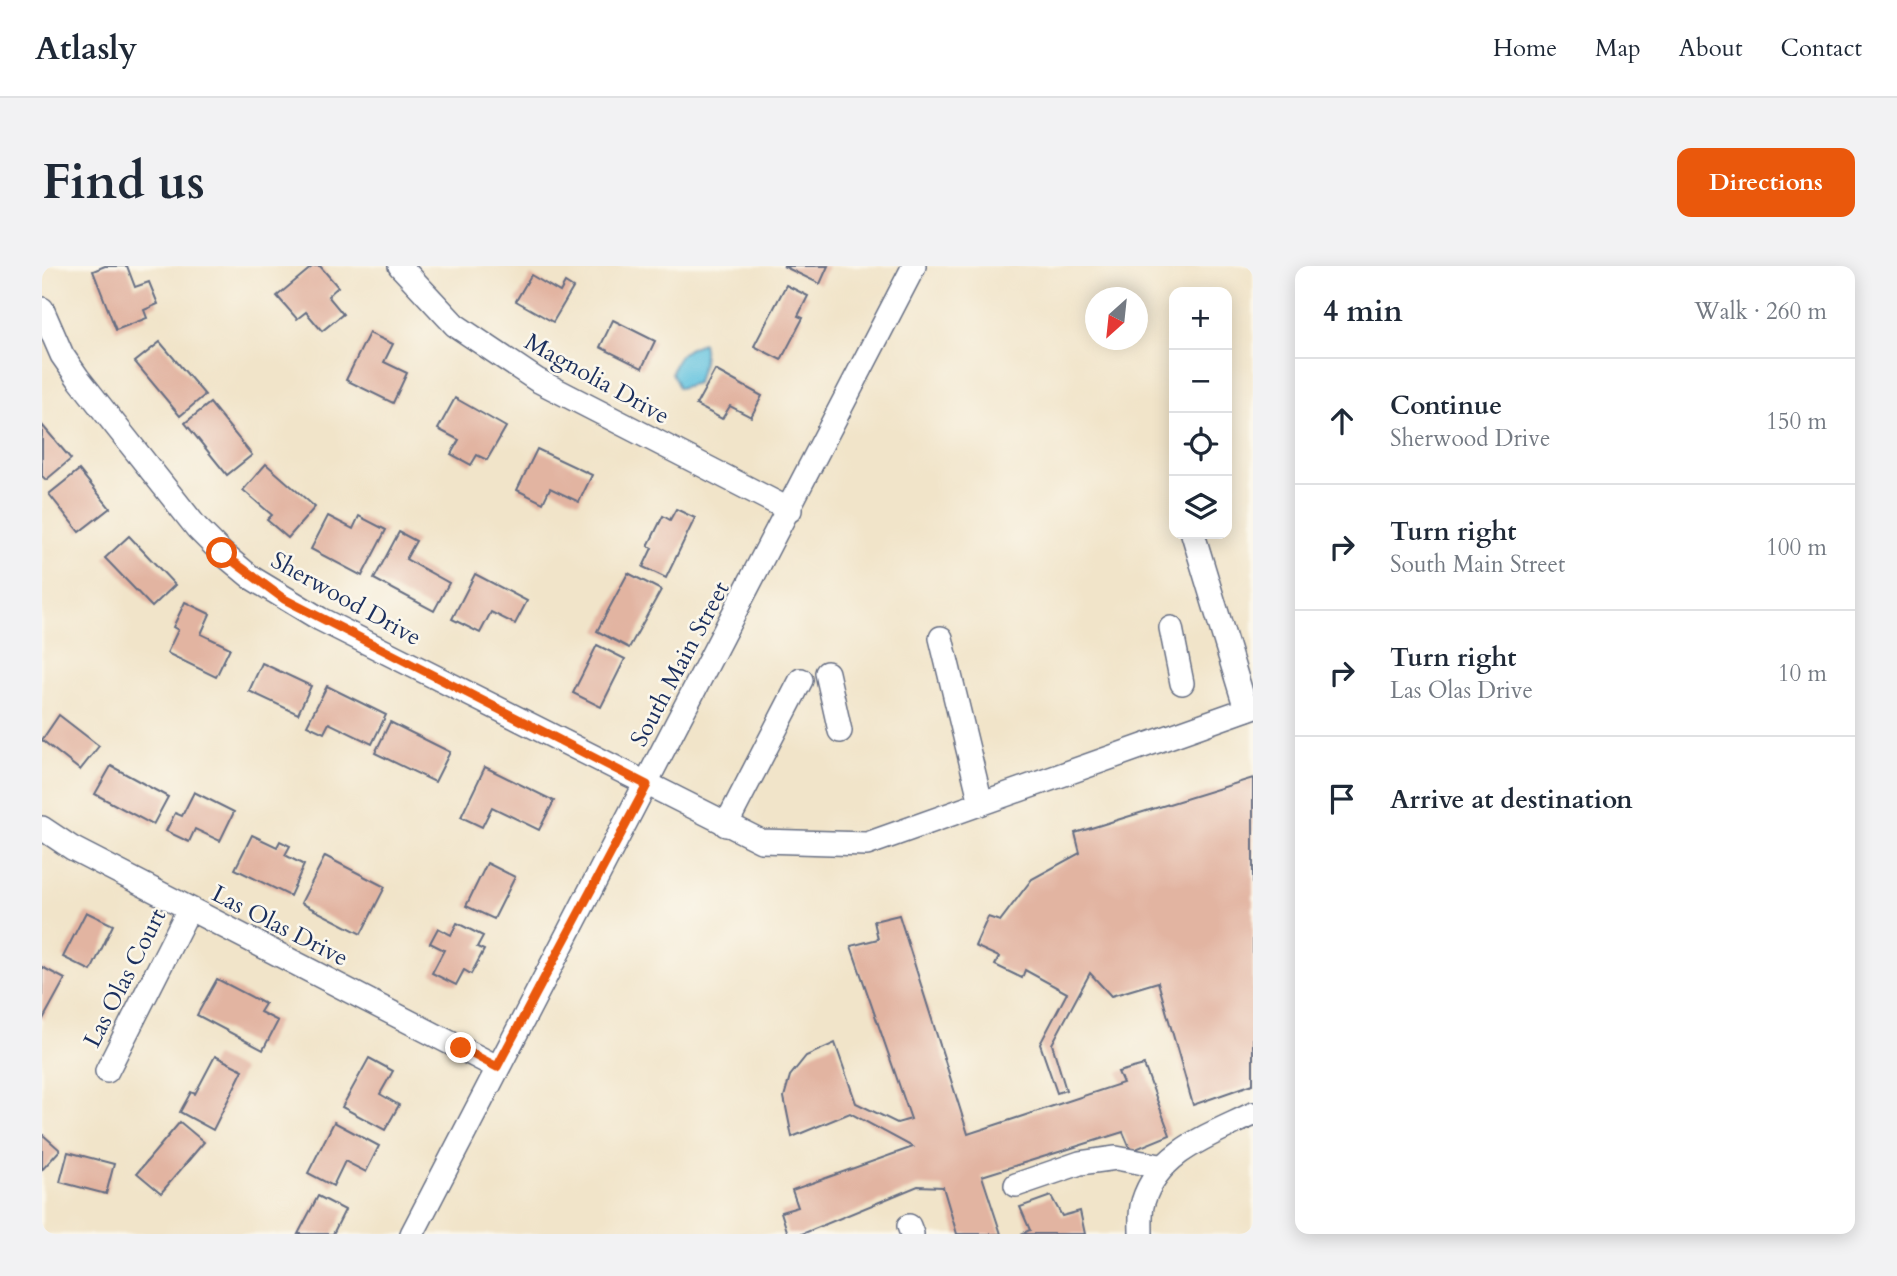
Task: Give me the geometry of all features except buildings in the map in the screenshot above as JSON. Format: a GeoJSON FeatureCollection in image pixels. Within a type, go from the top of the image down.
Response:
{"type":"FeatureCollection","features":[{"type":"Feature","properties":{"kind":"street","name":"Magnolia Drive"},"geometry":{"type":"LineString","coordinates":[[400,266],[455,325],[537,380],[790,510]]}},
{"type":"Feature","properties":{"kind":"street","name":"South Main Street"},"geometry":{"type":"LineString","coordinates":[[412,1234],[790,510],[914,266]]}},
{"type":"Feature","properties":{"kind":"street","name":"Sherwood Drive"},"geometry":{"type":"LineString","coordinates":[[42,309],[62,355],[78,379],[197,528],[252,578],[308,612],[761,841],[867,844],[1249,708]]}},
{"type":"Feature","properties":{"kind":"street"},"geometry":{"type":"LineString","coordinates":[[1195,539],[1249,708]]}},
{"type":"Feature","properties":{"kind":"street"},"geometry":{"type":"LineString","coordinates":[[1171,628],[1182,683]]}},
{"type":"Feature","properties":{"kind":"street"},"geometry":{"type":"LineString","coordinates":[[941,638],[981,803]]}},
{"type":"Feature","properties":{"kind":"street"},"geometry":{"type":"LineString","coordinates":[[827,673],[841,731]]}},
{"type":"Feature","properties":{"kind":"street"},"geometry":{"type":"LineString","coordinates":[[726,825],[802,680]]}},
{"type":"Feature","properties":{"kind":"street","name":"Las Olas Drive"},"geometry":{"type":"LineString","coordinates":[[42,828],[72,848],[497,1067]]}},
{"type":"Feature","properties":{"kind":"street","name":"Las Olas Court"},"geometry":{"type":"LineString","coordinates":[[107,1071],[189,909]]}},
{"type":"Feature","properties":{"kind":"street"},"geometry":{"type":"LineString","coordinates":[[1141,1234],[1142,1203],[1160,1166],[1198,1140],[1253,1114]]}},
{"type":"Feature","properties":{"kind":"street"},"geometry":{"type":"LineString","coordinates":[[1016,1185],[1080,1163],[1116,1158],[1160,1166]]}},
{"type":"Feature","properties":{"kind":"water"},"geometry":{"type":"Polygon","coordinates":[[[703,343],[704,358],[697,383],[679,388],[672,373],[676,361],[687,350],[703,343]]]}},
{"type":"Feature","properties":{"kind":"route"},"geometry":{"type":"LineString","coordinates":[[222,553],[252,578],[284,599],[647,785],[497,1067],[461,1048]]}}]}
